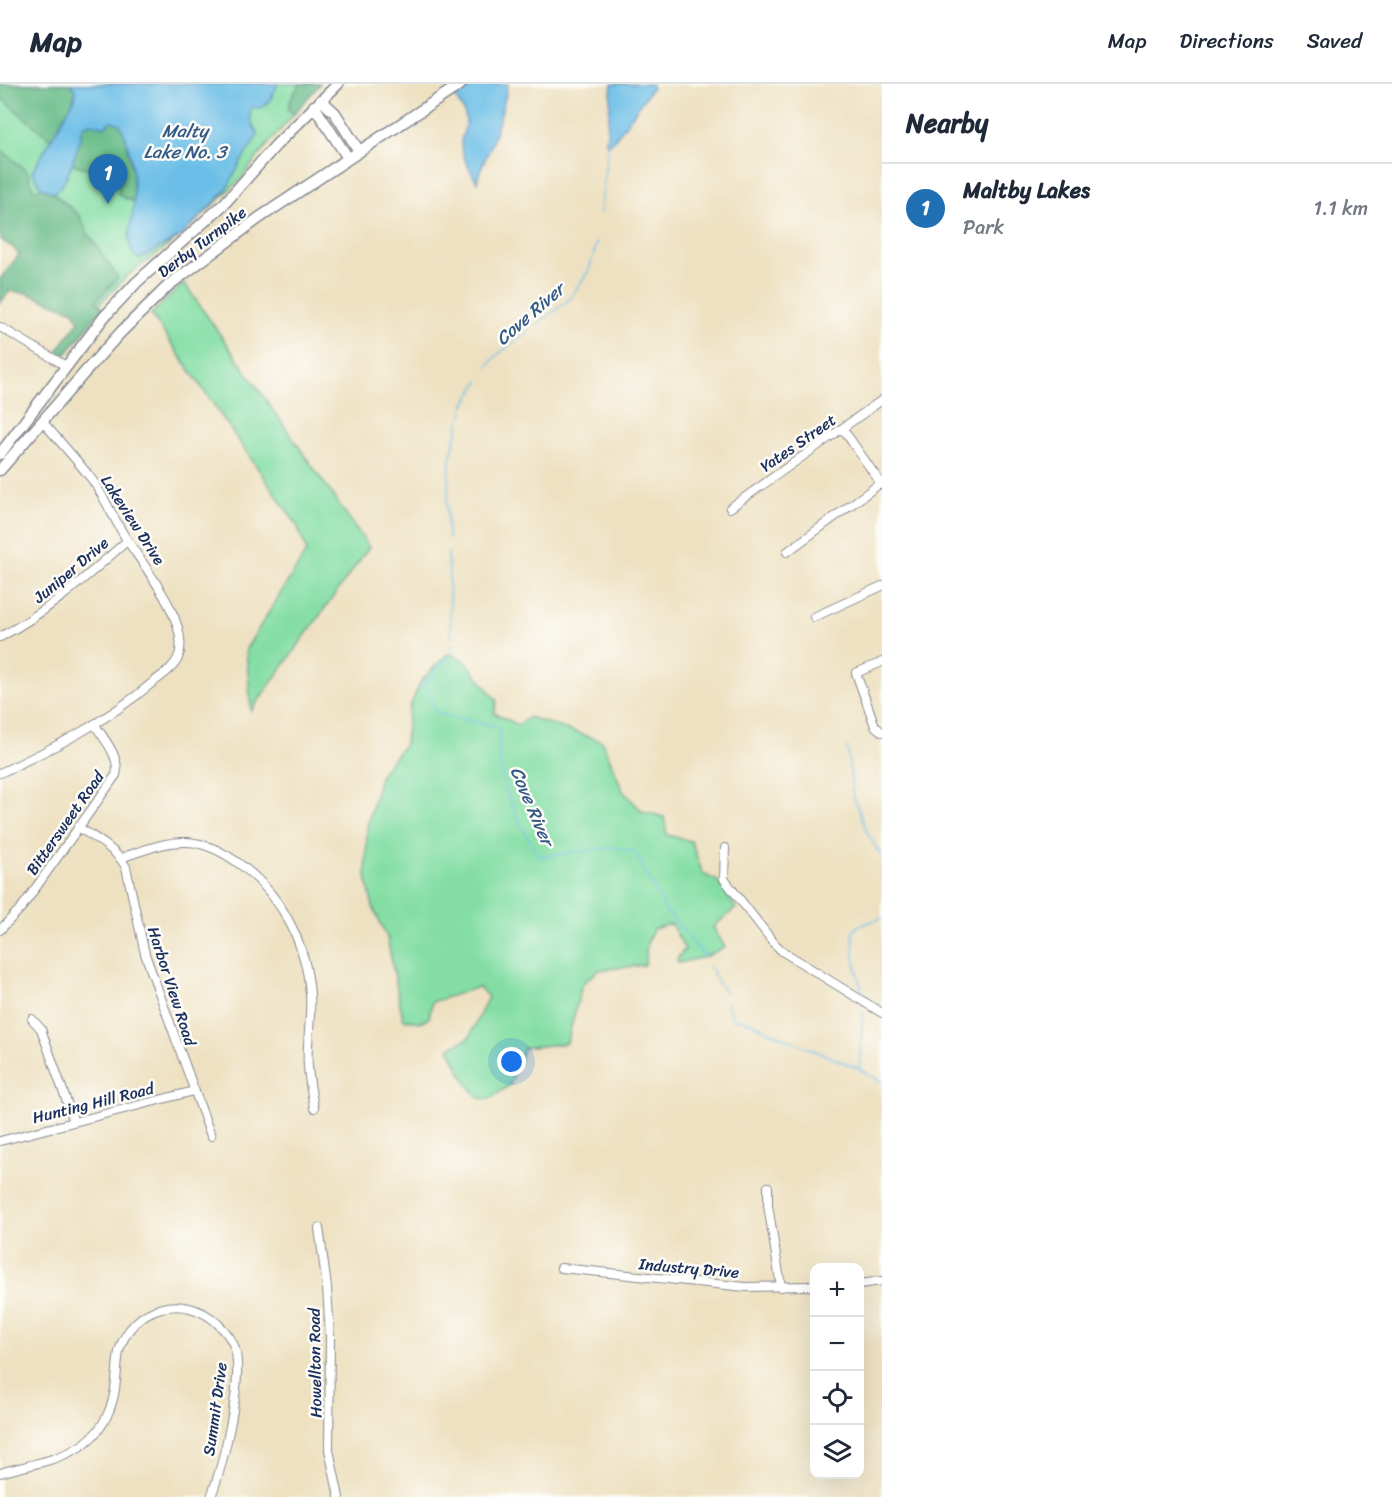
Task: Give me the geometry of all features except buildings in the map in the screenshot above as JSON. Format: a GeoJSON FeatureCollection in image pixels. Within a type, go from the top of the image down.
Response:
{"type":"FeatureCollection","features":[{"type":"Feature","properties":{"kind":"highway","name":"Derby Turnpike"},"geometry":{"type":"LineString","coordinates":[[0,454],[104,317],[137,282],[224,204],[276,145],[338,84]]}},
{"type":"Feature","properties":{"kind":"highway","name":"Derby Turnpike"},"geometry":{"type":"LineString","coordinates":[[0,470],[114,340],[169,285],[231,237],[461,84]]}},
{"type":"Feature","properties":{"kind":"highway"},"geometry":{"type":"LineString","coordinates":[[318,103],[334,113],[359,151]]}},
{"type":"Feature","properties":{"kind":"highway"},"geometry":{"type":"LineString","coordinates":[[318,103],[348,158]]}},
{"type":"Feature","properties":{"kind":"street"},"geometry":{"type":"LineString","coordinates":[[0,327],[66,366]]}},
{"type":"Feature","properties":{"kind":"street","name":"Yates Street"},"geometry":{"type":"LineString","coordinates":[[730,508],[882,400]]}},
{"type":"Feature","properties":{"kind":"street","name":"Lakeview Drive"},"geometry":{"type":"LineString","coordinates":[[43,422],[94,482],[127,541],[154,577],[170,608],[180,644],[179,655],[172,666],[132,700],[95,725]]}},
{"type":"Feature","properties":{"kind":"street"},"geometry":{"type":"LineString","coordinates":[[787,552],[882,483],[843,429]]}},
{"type":"Feature","properties":{"kind":"street","name":"Juniper Drive"},"geometry":{"type":"LineString","coordinates":[[0,637],[31,620],[63,596],[127,541]]}},
{"type":"Feature","properties":{"kind":"street"},"geometry":{"type":"LineString","coordinates":[[814,617],[882,586]]}},
{"type":"Feature","properties":{"kind":"street"},"geometry":{"type":"LineString","coordinates":[[881,732],[875,726],[856,673],[882,662]]}},
{"type":"Feature","properties":{"kind":"street"},"geometry":{"type":"LineString","coordinates":[[0,773],[56,747],[95,725]]}},
{"type":"Feature","properties":{"kind":"street","name":"Bittersweet Road"},"geometry":{"type":"LineString","coordinates":[[0,930],[22,907],[113,780],[117,771],[113,754],[95,725]]}},
{"type":"Feature","properties":{"kind":"street"},"geometry":{"type":"LineString","coordinates":[[78,826],[121,858],[165,844],[187,842],[210,846],[255,875],[279,903],[295,932],[302,951],[310,994],[308,1067],[314,1108]]}},
{"type":"Feature","properties":{"kind":"street"},"geometry":{"type":"LineString","coordinates":[[725,848],[724,879],[774,943],[782,951],[882,1013]]}},
{"type":"Feature","properties":{"kind":"street","name":"Harbor View Road"},"geometry":{"type":"LineString","coordinates":[[121,858],[126,867],[145,954],[211,1136]]}},
{"type":"Feature","properties":{"kind":"street"},"geometry":{"type":"LineString","coordinates":[[32,1019],[41,1029],[74,1122]]}},
{"type":"Feature","properties":{"kind":"street","name":"Hunting Hill Road"},"geometry":{"type":"LineString","coordinates":[[0,1141],[194,1091]]}},
{"type":"Feature","properties":{"kind":"street"},"geometry":{"type":"LineString","coordinates":[[768,1187],[768,1205],[781,1287]]}},
{"type":"Feature","properties":{"kind":"street","name":"Howellton Road"},"geometry":{"type":"LineString","coordinates":[[319,1228],[327,1287],[330,1337],[329,1450],[339,1497]]}},
{"type":"Feature","properties":{"kind":"street","name":"Industry Drive"},"geometry":{"type":"LineString","coordinates":[[561,1268],[722,1285],[810,1286]]}},
{"type":"Feature","properties":{"kind":"street"},"geometry":{"type":"LineString","coordinates":[[864,1283],[882,1281]]}},
{"type":"Feature","properties":{"kind":"street","name":"Summit Drive"},"geometry":{"type":"LineString","coordinates":[[0,1473],[62,1457],[76,1450],[93,1436],[103,1424],[110,1410],[121,1342],[130,1329],[138,1320],[153,1311],[170,1307],[194,1308],[225,1329],[236,1352],[237,1370],[226,1443],[211,1497]]}},
{"type":"Feature","properties":{"kind":"green space"},"geometry":{"type":"Polygon","coordinates":[[[0,84],[316,84],[289,110],[294,114],[240,180],[177,239],[128,275],[88,315],[0,215],[0,84]]]}},
{"type":"Feature","properties":{"kind":"green space"},"geometry":{"type":"Polygon","coordinates":[[[0,84],[70,84],[75,90],[73,103],[67,116],[50,139],[0,97],[0,84]]]}},
{"type":"Feature","properties":{"kind":"green space"},"geometry":{"type":"Polygon","coordinates":[[[300,84],[320,84],[294,114],[288,110],[291,98],[300,84]]]}},
{"type":"Feature","properties":{"kind":"green space"},"geometry":{"type":"Polygon","coordinates":[[[111,121],[120,124],[125,136],[133,174],[134,202],[118,195],[121,170],[114,164],[98,159],[87,169],[71,163],[83,126],[90,123],[104,127],[111,121]]]}},
{"type":"Feature","properties":{"kind":"green space"},"geometry":{"type":"Polygon","coordinates":[[[0,149],[27,171],[34,191],[41,187],[53,193],[79,215],[88,233],[118,278],[96,301],[103,308],[65,355],[57,351],[79,321],[74,311],[26,293],[10,291],[0,303],[0,279],[19,255],[14,248],[0,239],[0,149]]]}},
{"type":"Feature","properties":{"kind":"green space"},"geometry":{"type":"Polygon","coordinates":[[[184,283],[369,547],[251,711],[246,649],[307,551],[297,525],[151,314],[184,283]]]}},
{"type":"Feature","properties":{"kind":"green space"},"geometry":{"type":"Polygon","coordinates":[[[451,654],[466,662],[497,701],[494,713],[518,725],[529,717],[602,741],[623,791],[642,811],[664,817],[667,835],[691,841],[703,874],[718,881],[736,908],[713,927],[725,947],[705,957],[678,963],[677,959],[685,949],[671,924],[653,929],[647,944],[645,965],[599,970],[582,984],[567,1043],[524,1048],[510,1085],[490,1099],[478,1098],[465,1080],[449,1048],[469,1038],[488,997],[479,987],[432,1002],[429,1018],[420,1022],[403,1019],[387,937],[373,907],[366,877],[367,827],[381,773],[405,744],[409,709],[421,681],[446,655],[451,654]]]}},
{"type":"Feature","properties":{"kind":"water","name":"Malty Lake No. 3"},"geometry":{"type":"Polygon","coordinates":[[[70,84],[278,84],[270,100],[261,108],[252,107],[250,118],[258,135],[226,190],[180,237],[139,259],[130,248],[129,241],[134,202],[133,174],[125,136],[120,124],[111,121],[104,127],[90,123],[83,126],[76,153],[64,182],[53,193],[41,187],[32,172],[75,98],[75,90],[70,84]]]}},
{"type":"Feature","properties":{"kind":"water"},"geometry":{"type":"Polygon","coordinates":[[[471,84],[508,84],[491,146],[477,182],[466,163],[461,141],[466,118],[454,96],[471,84]]]}},
{"type":"Feature","properties":{"kind":"water"},"geometry":{"type":"Polygon","coordinates":[[[612,84],[652,84],[652,88],[608,146],[606,142],[612,84]]]}},
{"type":"Feature","properties":{"kind":"waterway","name":"Cove River"},"geometry":{"type":"LineString","coordinates":[[600,213],[608,146]]}},
{"type":"Feature","properties":{"kind":"waterway","name":"Cove River"},"geometry":{"type":"LineString","coordinates":[[487,367],[496,356],[570,299],[589,270],[597,242]]}},
{"type":"Feature","properties":{"kind":"waterway","name":"Cove River"},"geometry":{"type":"LineString","coordinates":[[448,538],[450,459],[464,406],[479,381]]}},
{"type":"Feature","properties":{"kind":"waterway","name":"Cove River"},"geometry":{"type":"LineString","coordinates":[[448,553],[451,638]]}},
{"type":"Feature","properties":{"kind":"waterway","name":"Cove River"},"geometry":{"type":"LineString","coordinates":[[452,644],[451,654],[423,686],[430,694],[437,714],[499,727],[500,763],[508,796],[538,857],[613,847],[635,852],[664,908],[705,957]]}},
{"type":"Feature","properties":{"kind":"waterway"},"geometry":{"type":"LineString","coordinates":[[847,747],[853,796],[868,834],[882,857]]}},
{"type":"Feature","properties":{"kind":"waterway"},"geometry":{"type":"LineString","coordinates":[[862,992],[854,957],[853,931],[859,926],[882,918]]}},
{"type":"Feature","properties":{"kind":"waterway","name":"Cove River"},"geometry":{"type":"LineString","coordinates":[[709,965],[718,983],[726,992]]}},
{"type":"Feature","properties":{"kind":"waterway","name":"Cove River"},"geometry":{"type":"LineString","coordinates":[[727,1003],[733,1019],[751,1022],[859,1069],[882,1082]]}},
{"type":"Feature","properties":{"kind":"waterway"},"geometry":{"type":"LineString","coordinates":[[859,1068],[863,1012]]}},
{"type":"Feature","properties":{"kind":"place","name":"Maltby Lakes"},"geometry":{"type":"Point","coordinates":[108,204]}}]}
